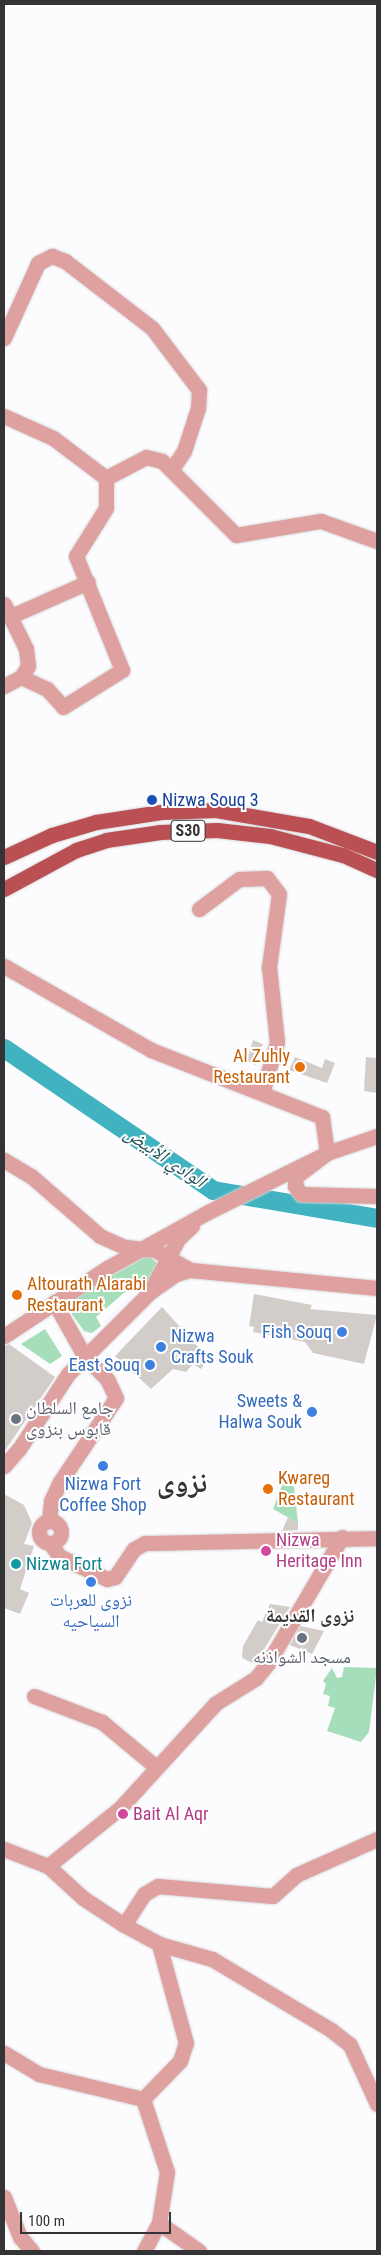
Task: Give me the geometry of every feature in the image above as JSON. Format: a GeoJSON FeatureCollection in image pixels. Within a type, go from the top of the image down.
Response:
{"type":"FeatureCollection","features":[{"type":"Feature","properties":{"kind":"main road","name":"S30"},"geometry":{"type":"LineString","coordinates":[[4,856],[52,835],[96,822],[161,812],[216,810],[284,819],[377,852]]}},
{"type":"Feature","properties":{"kind":"main road","name":"S30"},"geometry":{"type":"LineString","coordinates":[[4,889],[76,850],[106,840],[160,832],[217,830],[270,836],[343,855],[377,870]]}},
{"type":"Feature","properties":{"kind":"street"},"geometry":{"type":"LineString","coordinates":[[4,338],[38,263],[52,256],[66,261],[144,322],[199,390],[198,408],[184,451],[172,469]]}},
{"type":"Feature","properties":{"kind":"street"},"geometry":{"type":"LineString","coordinates":[[4,416],[53,438],[106,478]]}},
{"type":"Feature","properties":{"kind":"street"},"geometry":{"type":"LineString","coordinates":[[106,478],[146,457],[172,469],[236,535],[320,521],[377,541]]}},
{"type":"Feature","properties":{"kind":"street"},"geometry":{"type":"LineString","coordinates":[[21,677],[47,689],[63,707],[119,674],[122,664],[76,556],[106,508],[106,478]]}},
{"type":"Feature","properties":{"kind":"street"},"geometry":{"type":"LineString","coordinates":[[4,686],[21,677],[28,666],[26,650],[8,610],[88,582]]}},
{"type":"Feature","properties":{"kind":"street"},"geometry":{"type":"LineString","coordinates":[[199,909],[239,879],[267,878],[278,894],[269,967],[276,1042],[262,1093]]}},
{"type":"Feature","properties":{"kind":"street"},"geometry":{"type":"LineString","coordinates":[[4,966],[151,1050],[322,1117],[327,1153]]}},
{"type":"Feature","properties":{"kind":"street"},"geometry":{"type":"LineString","coordinates":[[4,1336],[107,1268],[208,1212],[327,1153],[377,1136]]}},
{"type":"Feature","properties":{"kind":"street"},"geometry":{"type":"LineString","coordinates":[[349,1144],[377,1142]]}},
{"type":"Feature","properties":{"kind":"street"},"geometry":{"type":"LineString","coordinates":[[327,1153],[296,1176],[296,1191],[316,1196],[377,1196]]}},
{"type":"Feature","properties":{"kind":"street"},"geometry":{"type":"LineString","coordinates":[[4,1160],[30,1176],[100,1236],[125,1247],[155,1250],[190,1270],[377,1288]]}},
{"type":"Feature","properties":{"kind":"street"},"geometry":{"type":"LineString","coordinates":[[150,1292],[185,1231],[208,1212]]}},
{"type":"Feature","properties":{"kind":"street"},"geometry":{"type":"LineString","coordinates":[[100,1236],[106,1249],[107,1268]]}},
{"type":"Feature","properties":{"kind":"street"},"geometry":{"type":"LineString","coordinates":[[4,1466],[19,1449],[68,1374],[150,1292],[176,1274],[190,1270]]}},
{"type":"Feature","properties":{"kind":"street"},"geometry":{"type":"LineString","coordinates":[[54,1302],[85,1357],[107,1379],[116,1398],[60,1482],[51,1502],[49,1521],[58,1525],[61,1531],[59,1538],[50,1543],[59,1556],[107,1579],[115,1577],[134,1549],[146,1543],[277,1542],[342,1537],[377,1538]]}},
{"type":"Feature","properties":{"kind":"street"},"geometry":{"type":"LineString","coordinates":[[48,1866],[120,1808],[156,1767],[193,1732],[216,1703],[256,1678],[268,1663],[342,1537]]}},
{"type":"Feature","properties":{"kind":"street"},"geometry":{"type":"LineString","coordinates":[[34,1696],[102,1722],[156,1767]]}},
{"type":"Feature","properties":{"kind":"street"},"geometry":{"type":"LineString","coordinates":[[124,1925],[144,1894],[158,1886],[273,1896],[296,1875],[377,1839]]}},
{"type":"Feature","properties":{"kind":"street"},"geometry":{"type":"LineString","coordinates":[[4,1849],[48,1866],[83,1898],[124,1925],[159,1944],[212,1959],[332,2030],[350,2045],[377,2104]]}},
{"type":"Feature","properties":{"kind":"street"},"geometry":{"type":"LineString","coordinates":[[143,2099],[180,2061],[186,2043],[159,1944]]}},
{"type":"Feature","properties":{"kind":"street"},"geometry":{"type":"LineString","coordinates":[[4,2052],[39,2074],[143,2099]]}},
{"type":"Feature","properties":{"kind":"street"},"geometry":{"type":"LineString","coordinates":[[143,2099],[166,2164],[160,2222],[144,2251]]}},
{"type":"Feature","properties":{"kind":"street"},"geometry":{"type":"LineString","coordinates":[[4,2197],[20,2237],[32,2251]]}},
{"type":"Feature","properties":{"kind":"street"},"geometry":{"type":"LineString","coordinates":[[160,2222],[199,2251]]}},
{"type":"Feature","properties":{"kind":"green space"},"geometry":{"type":"Polygon","coordinates":[[[148,1255],[157,1263],[153,1279],[138,1291],[132,1286],[96,1317],[101,1326],[92,1333],[84,1331],[72,1314],[71,1304],[78,1295],[148,1255]]]}},
{"type":"Feature","properties":{"kind":"green space"},"geometry":{"type":"Polygon","coordinates":[[[45,1329],[62,1356],[50,1364],[21,1344],[45,1329]]]}},
{"type":"Feature","properties":{"kind":"green space"},"geometry":{"type":"Polygon","coordinates":[[[284,1480],[294,1487],[298,1523],[273,1509],[284,1480]]]}},
{"type":"Feature","properties":{"kind":"green space"},"geometry":{"type":"Polygon","coordinates":[[[344,1667],[377,1668],[369,1732],[361,1742],[327,1731],[335,1708],[328,1706],[330,1696],[323,1694],[326,1684],[323,1681],[332,1668],[337,1678],[342,1677],[344,1667]]]}},
{"type":"Feature","properties":{"kind":"building"},"geometry":{"type":"Polygon","coordinates":[[[253,1040],[263,1044],[256,1065],[247,1061],[253,1040]]]}},
{"type":"Feature","properties":{"kind":"building"},"geometry":{"type":"Polygon","coordinates":[[[295,1057],[322,1068],[325,1059],[335,1063],[327,1083],[289,1070],[295,1057]]]}},
{"type":"Feature","properties":{"kind":"building"},"geometry":{"type":"Polygon","coordinates":[[[366,1057],[377,1058],[377,1093],[364,1091],[366,1057]]]}},
{"type":"Feature","properties":{"kind":"building"},"geometry":{"type":"Polygon","coordinates":[[[254,1294],[312,1305],[310,1309],[377,1315],[364,1364],[313,1353],[305,1342],[253,1332],[254,1327],[249,1326],[254,1294]]]}},
{"type":"Feature","properties":{"kind":"building","name":"Nizwa Crafts Souk"},"geometry":{"type":"Polygon","coordinates":[[[162,1307],[208,1358],[201,1369],[193,1364],[186,1372],[173,1369],[151,1389],[115,1356],[162,1307]]]}},
{"type":"Feature","properties":{"kind":"building","name":"جامع السلطان قابوس بنزوى"},"geometry":{"type":"Polygon","coordinates":[[[9,1344],[55,1377],[4,1452],[4,1347],[9,1344]]]}},
{"type":"Feature","properties":{"kind":"building","name":"Nizwa Fort"},"geometry":{"type":"Polygon","coordinates":[[[4,1494],[24,1505],[32,1523],[24,1544],[34,1546],[20,1589],[29,1593],[20,1614],[4,1608],[4,1494]]]}},
{"type":"Feature","properties":{"kind":"building"},"geometry":{"type":"Polygon","coordinates":[[[288,1517],[298,1523],[298,1530],[282,1531],[288,1517]]]}},
{"type":"Feature","properties":{"kind":"building"},"geometry":{"type":"Polygon","coordinates":[[[270,1604],[290,1607],[255,1664],[242,1658],[243,1646],[258,1620],[262,1622],[270,1604]]]}},
{"type":"Feature","properties":{"kind":"building","name":"مسجد الشواذنه"},"geometry":{"type":"Polygon","coordinates":[[[300,1626],[324,1631],[312,1654],[290,1645],[300,1626]]]}},
{"type":"Feature","properties":{"kind":"waterway","name":"الوادي الأبيض"},"geometry":{"type":"LineString","coordinates":[[4,1048],[213,1190],[377,1218]]}},
{"type":"Feature","properties":{"kind":"place","name":"Nizwa Souq 3"},"geometry":{"type":"Point","coordinates":[152,800]}},
{"type":"Feature","properties":{"kind":"place","name":"Al Zuhly Restaurant"},"geometry":{"type":"Point","coordinates":[300,1067]}},
{"type":"Feature","properties":{"kind":"place","name":"Altourath Alarabi Restaurant"},"geometry":{"type":"Point","coordinates":[17,1295]}},
{"type":"Feature","properties":{"kind":"place","name":"Fish Souq"},"geometry":{"type":"Point","coordinates":[342,1332]}},
{"type":"Feature","properties":{"kind":"place","name":"Nizwa Crafts Souk"},"geometry":{"type":"Point","coordinates":[161,1347]}},
{"type":"Feature","properties":{"kind":"place","name":"East Souq"},"geometry":{"type":"Point","coordinates":[150,1365]}},
{"type":"Feature","properties":{"kind":"place","name":"Sweets & Halwa Souk"},"geometry":{"type":"Point","coordinates":[312,1412]}},
{"type":"Feature","properties":{"kind":"place","name":"جامع السلطان قابوس بنزوى"},"geometry":{"type":"Point","coordinates":[16,1419]}},
{"type":"Feature","properties":{"kind":"place","name":"Nizwa Fort Coffee Shop"},"geometry":{"type":"Point","coordinates":[103,1466]}},
{"type":"Feature","properties":{"kind":"place","name":"Kwareg Restaurant"},"geometry":{"type":"Point","coordinates":[268,1489]}},
{"type":"Feature","properties":{"kind":"place","name":"Nizwa Heritage Inn"},"geometry":{"type":"Point","coordinates":[266,1551]}},
{"type":"Feature","properties":{"kind":"place","name":"Nizwa Fort"},"geometry":{"type":"Point","coordinates":[16,1564]}},
{"type":"Feature","properties":{"kind":"place","name":"نزوى للعربات السياحيه"},"geometry":{"type":"Point","coordinates":[91,1582]}},
{"type":"Feature","properties":{"kind":"place","name":"مسجد الشواذنه"},"geometry":{"type":"Point","coordinates":[302,1638]}},
{"type":"Feature","properties":{"kind":"place","name":"Bait Al Aqr"},"geometry":{"type":"Point","coordinates":[123,1814]}},
{"type":"Feature","properties":{"kind":"district","name":"نزوى"},"geometry":{"type":"Point","coordinates":[182,1483]}},
{"type":"Feature","properties":{"kind":"district","name":"نزوى القديمة"},"geometry":{"type":"Point","coordinates":[310,1616]}}]}
